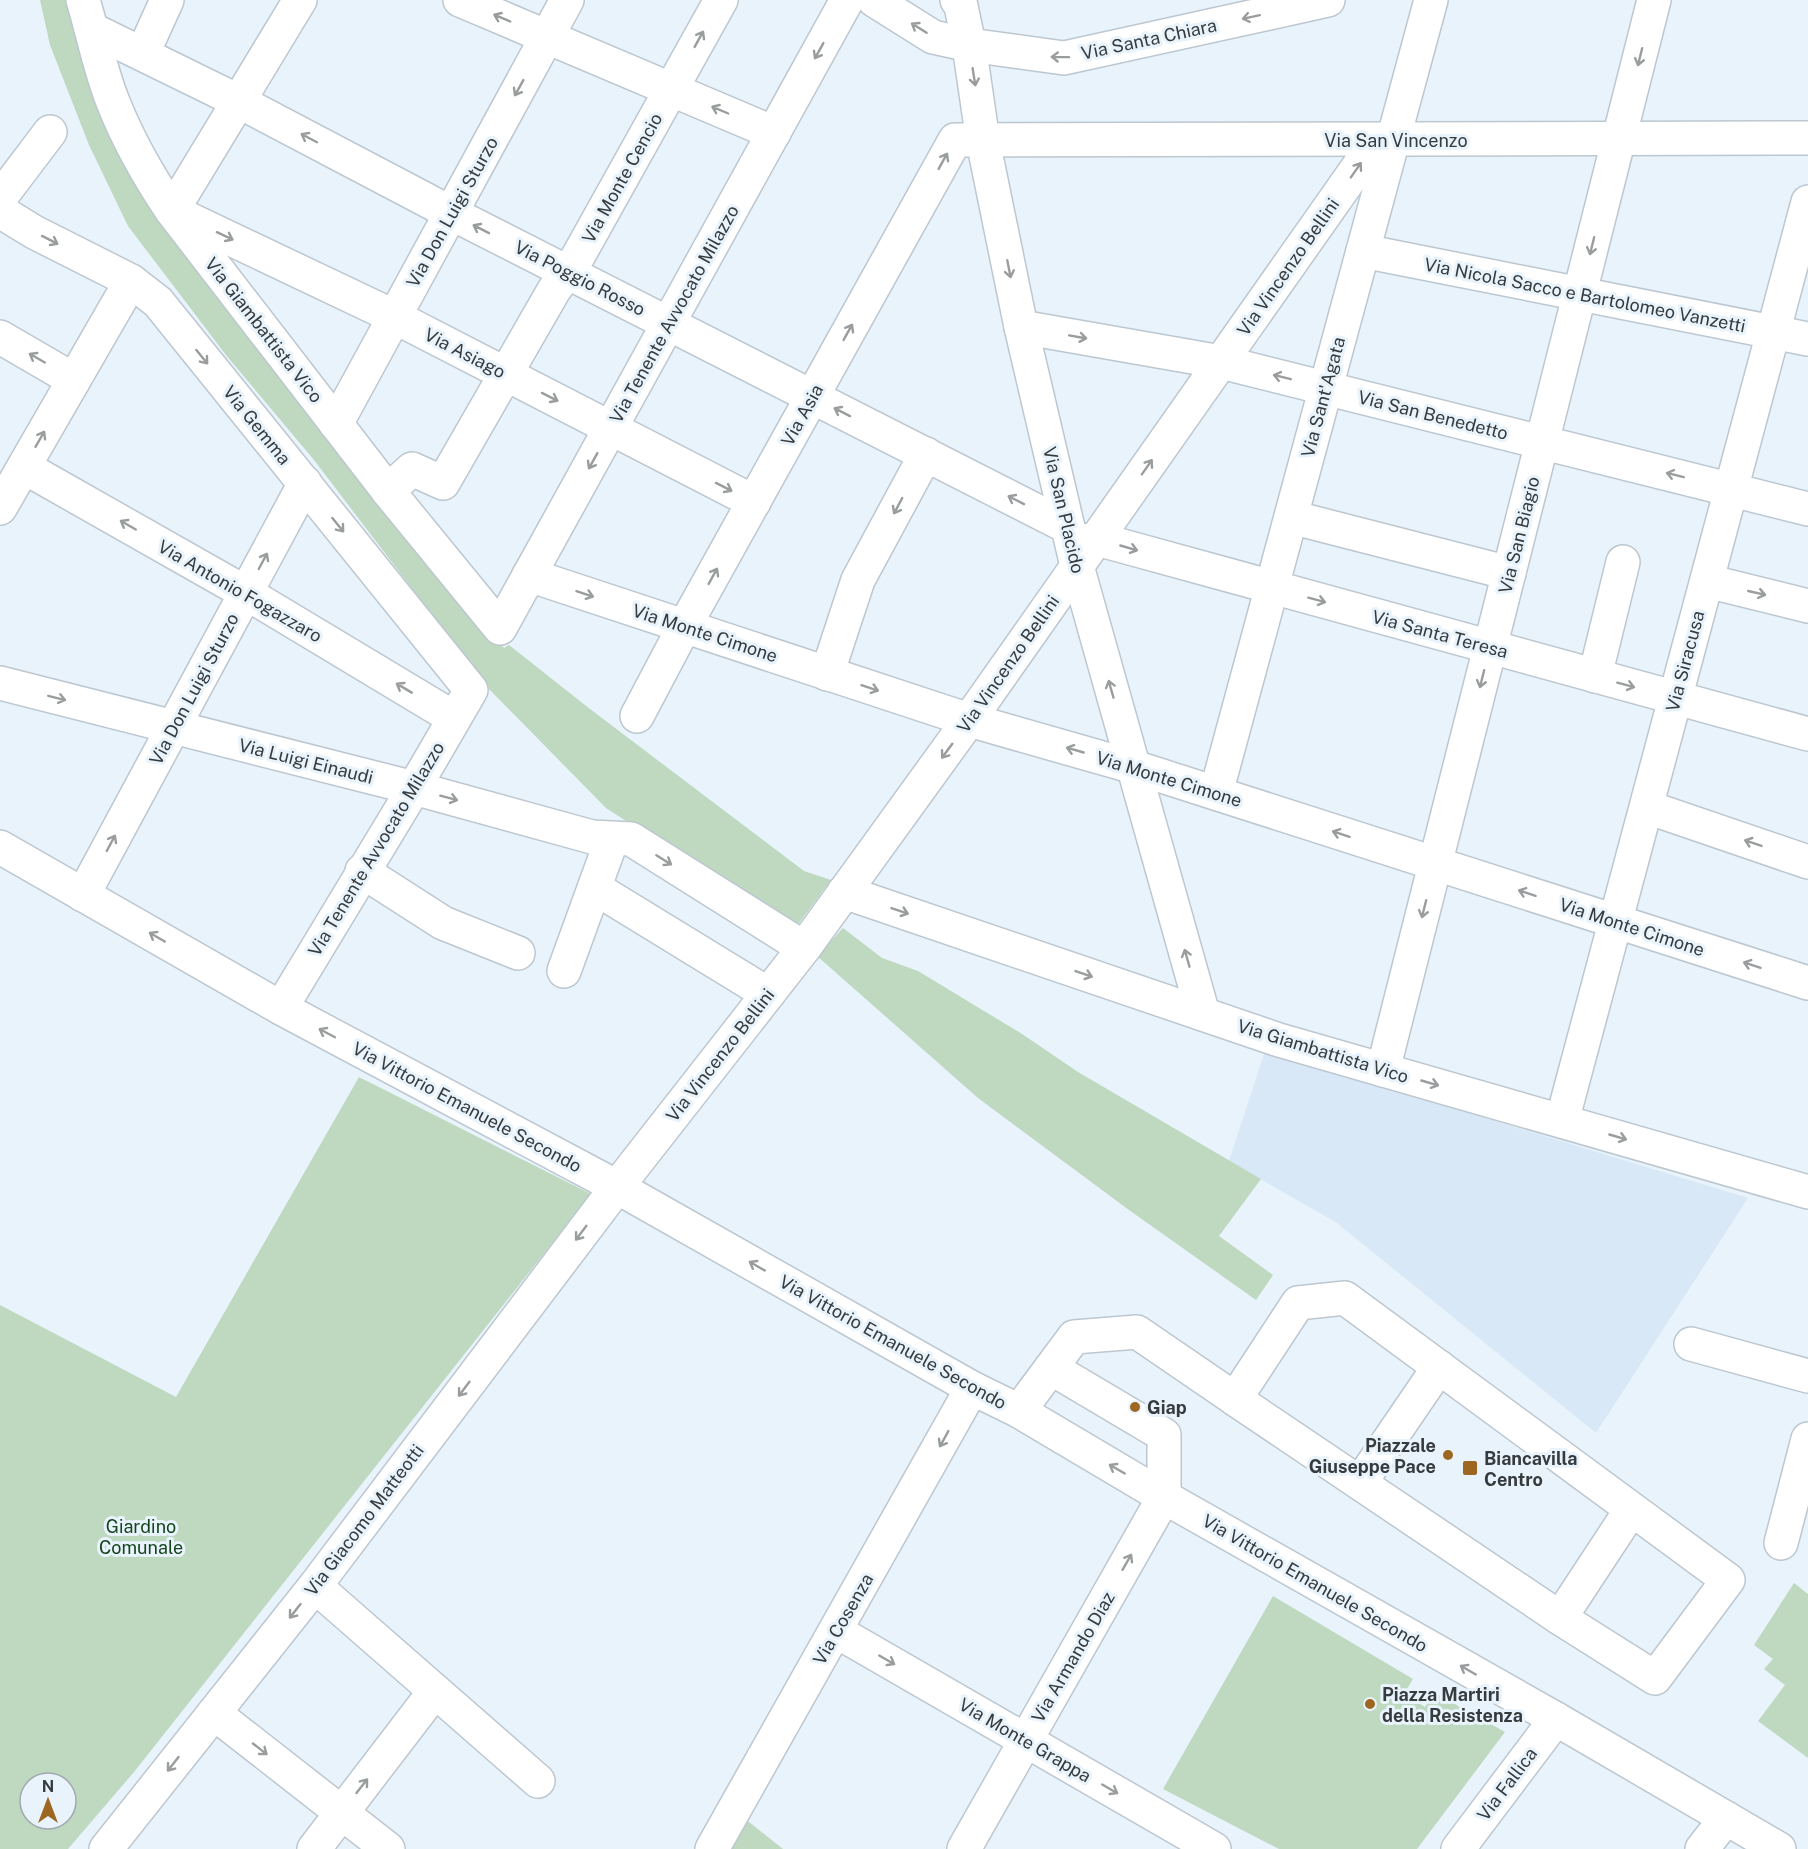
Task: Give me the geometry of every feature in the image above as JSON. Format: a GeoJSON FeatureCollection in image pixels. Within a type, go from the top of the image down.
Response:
{"type":"FeatureCollection","features":[{"type":"Feature","properties":{"kind":"street"},"geometry":{"type":"LineString","coordinates":[[142,53],[167,0]]}},
{"type":"Feature","properties":{"kind":"street"},"geometry":{"type":"LineString","coordinates":[[172,212],[300,0]]}},
{"type":"Feature","properties":{"kind":"street"},"geometry":{"type":"LineString","coordinates":[[460,0],[774,133]]}},
{"type":"Feature","properties":{"kind":"street","name":"Via Don Luigi Sturzo"},"geometry":{"type":"LineString","coordinates":[[336,424],[567,0]]}},
{"type":"Feature","properties":{"kind":"street","name":"Via Monte Cencio"},"geometry":{"type":"LineString","coordinates":[[388,491],[412,469],[443,483],[554,290],[576,260],[721,0]]}},
{"type":"Feature","properties":{"kind":"street","name":"Via Tenente Avvocato Milazzo"},"geometry":{"type":"LineString","coordinates":[[500,628],[847,0]]}},
{"type":"Feature","properties":{"kind":"street","name":"Via Santa Chiara"},"geometry":{"type":"LineString","coordinates":[[874,0],[933,37],[969,45],[1064,58],[1328,0]]}},
{"type":"Feature","properties":{"kind":"street","name":"Via San Placido"},"geometry":{"type":"LineString","coordinates":[[957,0],[961,6],[969,45],[983,141],[1021,327],[1134,767],[1203,1014]]}},
{"type":"Feature","properties":{"kind":"street","name":"Via Sant'Agata"},"geometry":{"type":"LineString","coordinates":[[1216,793],[1431,0]]}},
{"type":"Feature","properties":{"kind":"street","name":"Via San Biagio"},"geometry":{"type":"LineString","coordinates":[[1383,1070],[1654,0]]}},
{"type":"Feature","properties":{"kind":"street","name":"Via Poggio Rosso"},"geometry":{"type":"LineString","coordinates":[[87,14],[142,53],[566,272],[926,454],[1078,544]]}},
{"type":"Feature","properties":{"kind":"street","name":"Via Giambattista Vico"},"geometry":{"type":"LineString","coordinates":[[87,14],[112,100],[133,146],[172,212],[388,491],[500,628]]}},
{"type":"Feature","properties":{"kind":"street"},"geometry":{"type":"LineString","coordinates":[[0,198],[50,132]]}},
{"type":"Feature","properties":{"kind":"street","name":"Via San Vincenzo"},"geometry":{"type":"LineString","coordinates":[[983,141],[1808,138]]}},
{"type":"Feature","properties":{"kind":"street","name":"Via Asia"},"geometry":{"type":"LineString","coordinates":[[637,716],[684,627],[955,140],[983,141]]}},
{"type":"Feature","properties":{"kind":"street","name":"Via Vincenzo Bellini"},"geometry":{"type":"LineString","coordinates":[[617,1187],[804,948],[969,720],[1078,544],[1221,362],[1363,160],[1393,140]]}},
{"type":"Feature","properties":{"kind":"street","name":"Via Siracusa"},"geometry":{"type":"LineString","coordinates":[[1562,1121],[1808,202]]}},
{"type":"Feature","properties":{"kind":"street","name":"Via Gemma"},"geometry":{"type":"LineString","coordinates":[[0,211],[34,232],[131,281],[158,302],[471,690]]}},
{"type":"Feature","properties":{"kind":"street","name":"Via Asiago"},"geometry":{"type":"LineString","coordinates":[[172,212],[395,317],[754,502]]}},
{"type":"Feature","properties":{"kind":"street","name":"Via Nicola Sacco e Bartolomeo Vanzetti"},"geometry":{"type":"LineString","coordinates":[[1363,251],[1808,339]]}},
{"type":"Feature","properties":{"kind":"street"},"geometry":{"type":"LineString","coordinates":[[0,508],[131,281]]}},
{"type":"Feature","properties":{"kind":"street","name":"Via San Benedetto"},"geometry":{"type":"LineString","coordinates":[[1021,327],[1221,362],[1808,509]]}},
{"type":"Feature","properties":{"kind":"street"},"geometry":{"type":"LineString","coordinates":[[0,337],[74,380]]}},
{"type":"Feature","properties":{"kind":"street"},"geometry":{"type":"LineString","coordinates":[[827,674],[858,580],[926,454]]}},
{"type":"Feature","properties":{"kind":"street","name":"Via Antonio Fogazzaro"},"geometry":{"type":"LineString","coordinates":[[24,467],[246,592],[454,718]]}},
{"type":"Feature","properties":{"kind":"street","name":"Via Don Luigi Sturzo"},"geometry":{"type":"LineString","coordinates":[[83,895],[305,483]]}},
{"type":"Feature","properties":{"kind":"street"},"geometry":{"type":"LineString","coordinates":[[1291,517],[1509,573]]}},
{"type":"Feature","properties":{"kind":"street","name":"Via Santa Teresa"},"geometry":{"type":"LineString","coordinates":[[1078,544],[1272,588],[1808,734]]}},
{"type":"Feature","properties":{"kind":"street"},"geometry":{"type":"LineString","coordinates":[[1595,676],[1623,562]]}},
{"type":"Feature","properties":{"kind":"street","name":"Via Monte Cimone"},"geometry":{"type":"LineString","coordinates":[[529,575],[969,720],[1134,767],[1808,983]]}},
{"type":"Feature","properties":{"kind":"street"},"geometry":{"type":"LineString","coordinates":[[1707,581],[1808,606]]}},
{"type":"Feature","properties":{"kind":"street","name":"Via Luigi Einaudi"},"geometry":{"type":"LineString","coordinates":[[0,684],[414,788],[592,837],[631,839],[804,948]]}},
{"type":"Feature","properties":{"kind":"street","name":"Via Tenente Avvocato Milazzo"},"geometry":{"type":"LineString","coordinates":[[280,1008],[471,690]]}},
{"type":"Feature","properties":{"kind":"street"},"geometry":{"type":"LineString","coordinates":[[1647,807],[1808,862]]}},
{"type":"Feature","properties":{"kind":"street"},"geometry":{"type":"LineString","coordinates":[[564,970],[612,838]]}},
{"type":"Feature","properties":{"kind":"street","name":"Via Vittorio Emanuele Secondo"},"geometry":{"type":"LineString","coordinates":[[0,847],[280,1008],[617,1187],[972,1388],[1019,1411],[1164,1497],[1556,1719],[1779,1849]]}},
{"type":"Feature","properties":{"kind":"street"},"geometry":{"type":"LineString","coordinates":[[362,871],[443,923],[518,953]]}},
{"type":"Feature","properties":{"kind":"street"},"geometry":{"type":"LineString","coordinates":[[595,888],[768,994]]}},
{"type":"Feature","properties":{"kind":"street","name":"Via Giambattista Vico"},"geometry":{"type":"LineString","coordinates":[[844,892],[1279,1040],[1808,1192]]}},
{"type":"Feature","properties":{"kind":"street","name":"Via Giacomo Matteotti"},"geometry":{"type":"LineString","coordinates":[[106,1849],[315,1586],[617,1187]]}},
{"type":"Feature","properties":{"kind":"street"},"geometry":{"type":"LineString","coordinates":[[1019,1411],[1074,1337],[1137,1332],[1207,1381],[1560,1618],[1655,1678],[1728,1580],[1346,1298],[1298,1303],[1234,1399]]}},
{"type":"Feature","properties":{"kind":"street"},"geometry":{"type":"LineString","coordinates":[[1691,1344],[1808,1376]]}},
{"type":"Feature","properties":{"kind":"street"},"geometry":{"type":"LineString","coordinates":[[1360,1483],[1439,1367]]}},
{"type":"Feature","properties":{"kind":"street"},"geometry":{"type":"LineString","coordinates":[[1051,1368],[1164,1435],[1164,1497]]}},
{"type":"Feature","properties":{"kind":"street","name":"Via Cosenza"},"geometry":{"type":"LineString","coordinates":[[712,1849],[972,1388]]}},
{"type":"Feature","properties":{"kind":"street"},"geometry":{"type":"LineString","coordinates":[[1049,1429],[1097,1396]]}},
{"type":"Feature","properties":{"kind":"street"},"geometry":{"type":"LineString","coordinates":[[1780,1543],[1808,1439]]}},
{"type":"Feature","properties":{"kind":"street","name":"Via Armando Diaz"},"geometry":{"type":"LineString","coordinates":[[964,1849],[1164,1497]]}},
{"type":"Feature","properties":{"kind":"street"},"geometry":{"type":"LineString","coordinates":[[1560,1618],[1631,1510]]}},
{"type":"Feature","properties":{"kind":"street"},"geometry":{"type":"LineString","coordinates":[[315,1586],[538,1780]]}},
{"type":"Feature","properties":{"kind":"street","name":"Via Monte Grappa"},"geometry":{"type":"LineString","coordinates":[[836,1630],[1214,1849]]}},
{"type":"Feature","properties":{"kind":"street"},"geometry":{"type":"LineString","coordinates":[[314,1849],[435,1691]]}},
{"type":"Feature","properties":{"kind":"street"},"geometry":{"type":"LineString","coordinates":[[213,1713],[388,1849]]}},
{"type":"Feature","properties":{"kind":"street","name":"Via Fallica"},"geometry":{"type":"LineString","coordinates":[[1458,1849],[1556,1719]]}},
{"type":"Feature","properties":{"kind":"street"},"geometry":{"type":"LineString","coordinates":[[1702,1849],[1726,1818]]}},
{"type":"Feature","properties":{"kind":"shaded area"},"geometry":{"type":"Polygon","coordinates":[[[1265,1051],[1748,1198],[1596,1433],[1337,1223],[1229,1161],[1265,1051]]]}},
{"type":"Feature","properties":{"kind":"green space"},"geometry":{"type":"Polygon","coordinates":[[[40,0],[67,0],[106,118],[480,620],[504,648],[509,645],[804,871],[831,880],[794,930],[606,808],[487,687],[314,460],[226,355],[128,226],[89,145],[50,45],[40,0]]]}},
{"type":"Feature","properties":{"kind":"green space"},"geometry":{"type":"Polygon","coordinates":[[[843,928],[882,958],[918,971],[1022,1034],[1078,1072],[1261,1179],[1219,1236],[1273,1275],[1256,1300],[1129,1210],[978,1098],[817,956],[843,928]]]}},
{"type":"Feature","properties":{"kind":"green space","name":"Giardino Comunale"},"geometry":{"type":"Polygon","coordinates":[[[359,1077],[591,1194],[134,1772],[68,1849],[0,1849],[0,1305],[176,1397],[359,1077]]]}},
{"type":"Feature","properties":{"kind":"green space"},"geometry":{"type":"Polygon","coordinates":[[[1794,1583],[1808,1594],[1808,1758],[1758,1721],[1785,1685],[1764,1669],[1773,1659],[1754,1645],[1794,1583]]]}},
{"type":"Feature","properties":{"kind":"green space","name":"Piazza Martiri della Resistenza"},"geometry":{"type":"Polygon","coordinates":[[[1273,1596],[1413,1679],[1404,1694],[1425,1707],[1435,1693],[1505,1732],[1417,1849],[1279,1849],[1163,1789],[1273,1596]]]}},
{"type":"Feature","properties":{"kind":"green space"},"geometry":{"type":"Polygon","coordinates":[[[744,1818],[783,1849],[727,1849],[744,1818]]]}},
{"type":"Feature","properties":{"kind":"place","name":"Giap"},"geometry":{"type":"Point","coordinates":[1135,1407]}},
{"type":"Feature","properties":{"kind":"place","name":"Piazzale Giuseppe Pace"},"geometry":{"type":"Point","coordinates":[1448,1455]}},
{"type":"Feature","properties":{"kind":"place","name":"Biancavilla Centro"},"geometry":{"type":"Point","coordinates":[1470,1468]}},
{"type":"Feature","properties":{"kind":"place","name":"Piazza Martiri della Resistenza"},"geometry":{"type":"Point","coordinates":[1370,1704]}}]}
